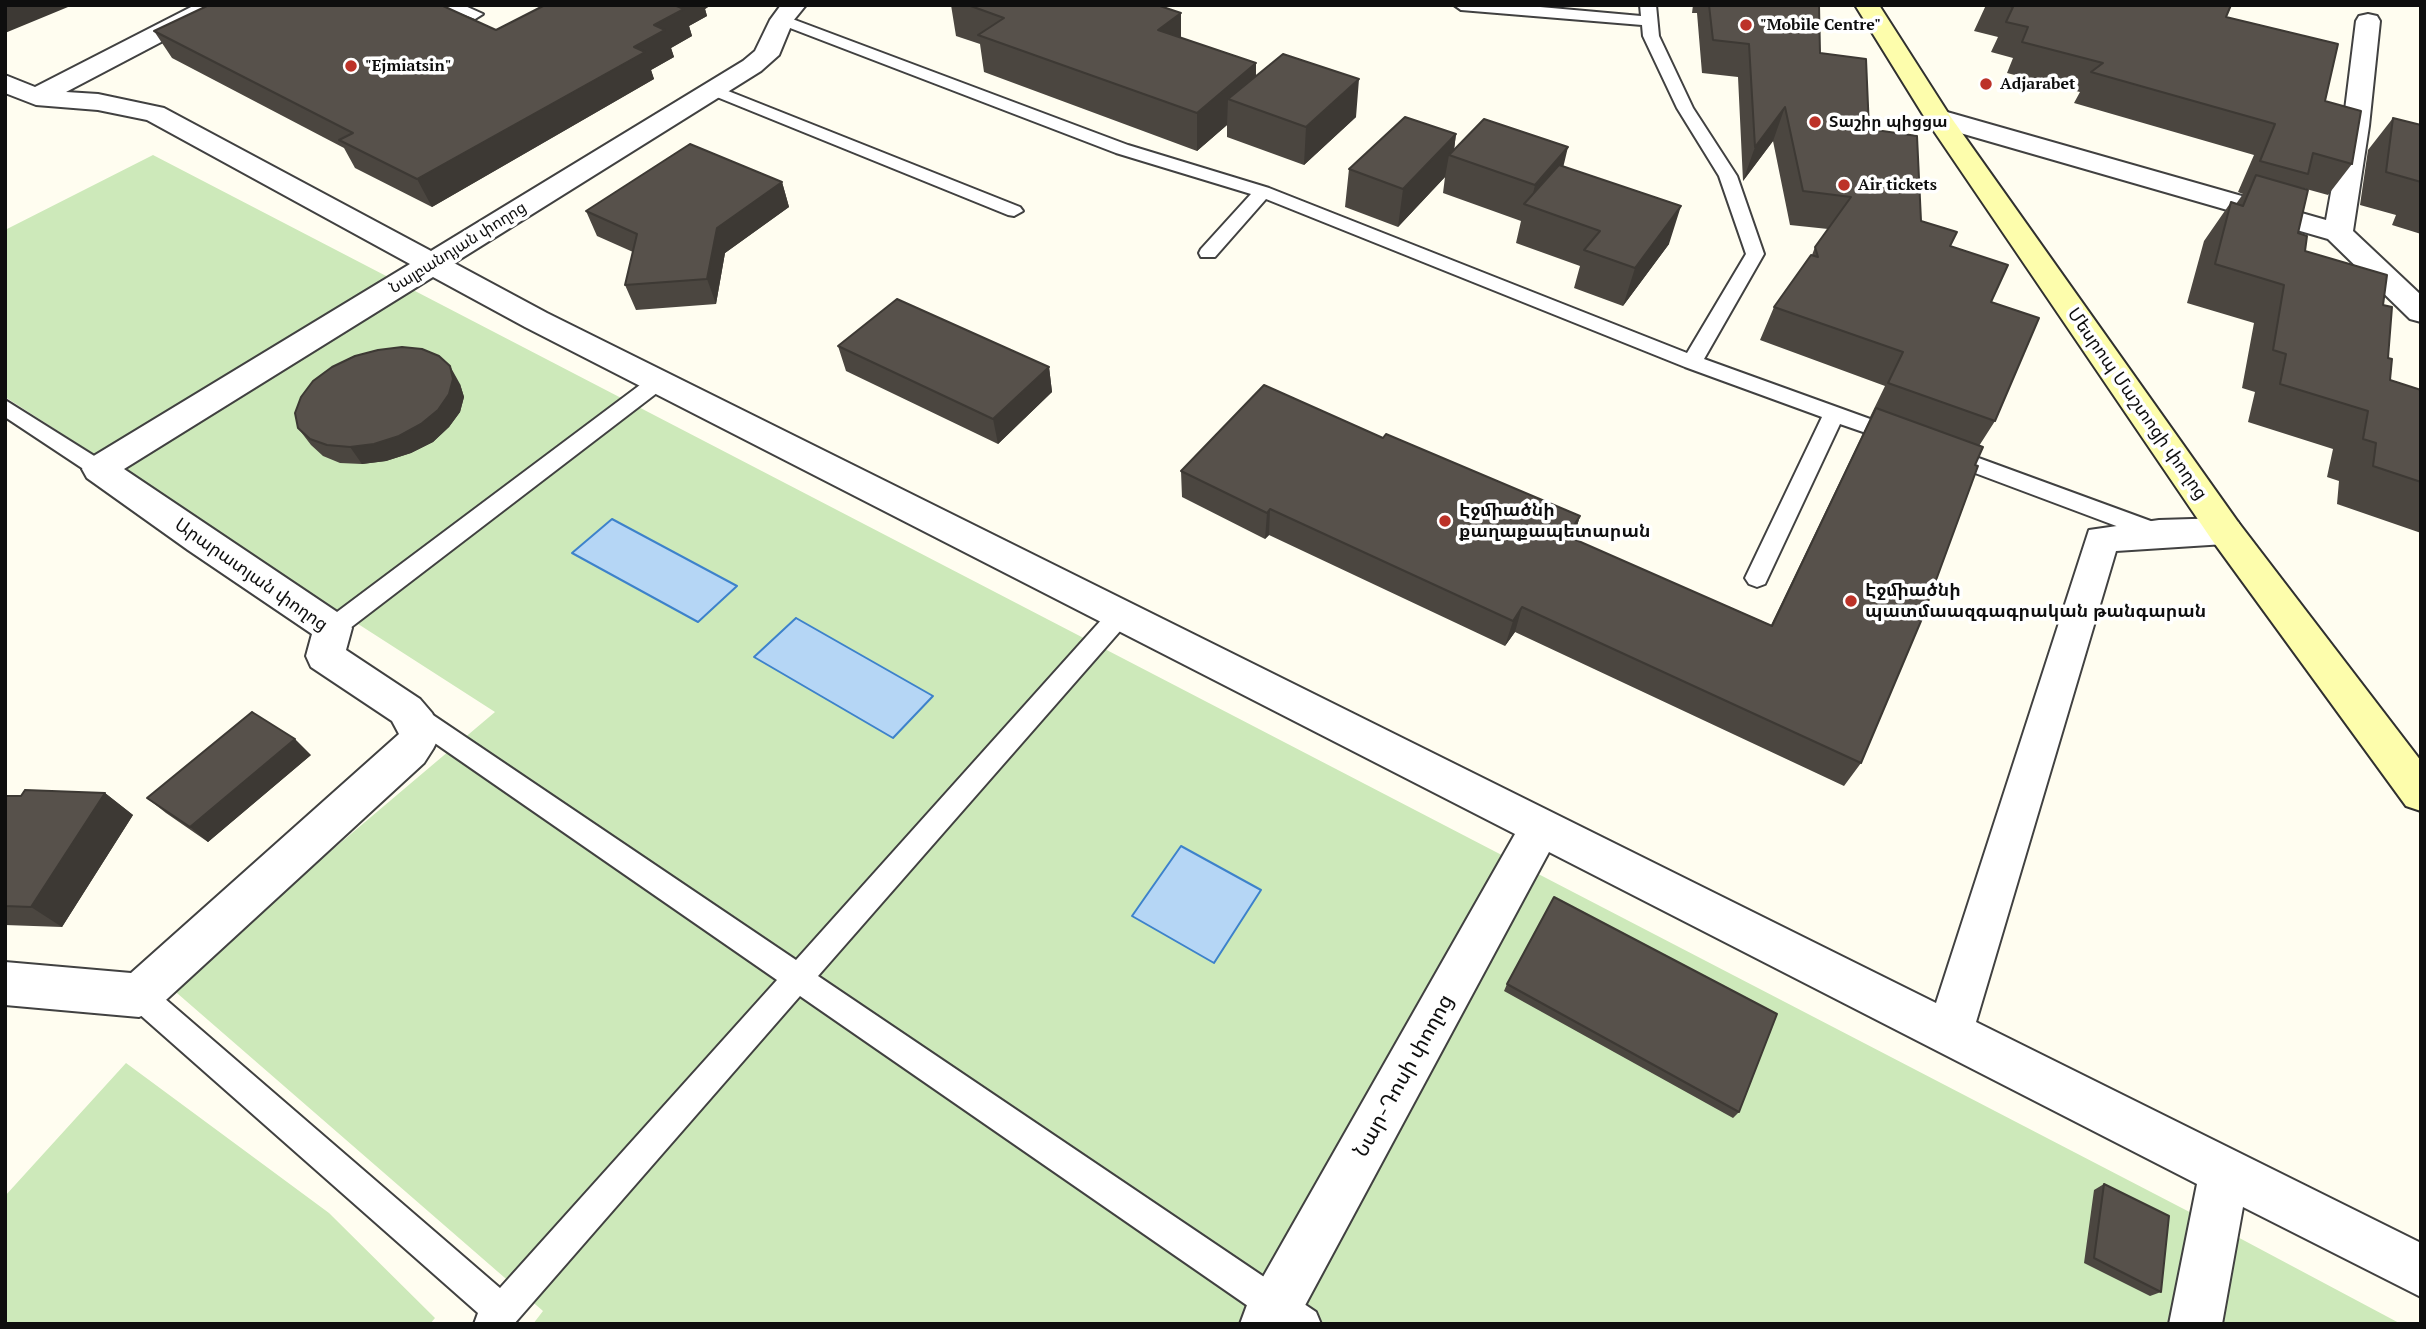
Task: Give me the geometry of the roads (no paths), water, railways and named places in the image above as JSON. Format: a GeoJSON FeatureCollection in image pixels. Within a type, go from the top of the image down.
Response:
{"type":"FeatureCollection","features":[{"type":"Feature","properties":{"kind":"main road","name":"Մեսրոպ Մաշտոցի փողոց"},"geometry":{"type":"LineString","coordinates":[[1867,5],[1938,118],[2225,531],[2421,793]]}},
{"type":"Feature","properties":{"kind":"street"},"geometry":{"type":"LineString","coordinates":[[20,90],[214,5]]}},
{"type":"Feature","properties":{"kind":"street","name":"Նալբանդյան փողոց"},"geometry":{"type":"LineString","coordinates":[[99,469],[432,265],[766,55],[788,13]]}},
{"type":"Feature","properties":{"kind":"street"},"geometry":{"type":"LineString","coordinates":[[2338,233],[2370,119],[2368,21]]}},
{"type":"Feature","properties":{"kind":"street"},"geometry":{"type":"LineString","coordinates":[[20,90],[155,114],[432,265],[659,381],[2421,1270]]}},
{"type":"Feature","properties":{"kind":"street"},"geometry":{"type":"LineString","coordinates":[[1938,118],[2338,233],[2421,312]]}},
{"type":"Feature","properties":{"kind":"street","name":"Արարատյան փողոց"},"geometry":{"type":"LineString","coordinates":[[99,469],[201,541],[333,628],[326,656],[408,730]]}},
{"type":"Feature","properties":{"kind":"street"},"geometry":{"type":"LineString","coordinates":[[1949,1034],[2102,539],[2159,533],[2225,531]]}},
{"type":"Feature","properties":{"kind":"street"},"geometry":{"type":"LineString","coordinates":[[5,983],[139,995],[408,730]]}},
{"type":"Feature","properties":{"kind":"street","name":"Նար-Դոսի փողոց"},"geometry":{"type":"LineString","coordinates":[[1283,1317],[1541,827]]}},
{"type":"Feature","properties":{"kind":"street"},"geometry":{"type":"LineString","coordinates":[[2195,1324],[2224,1172]]}},
{"type":"Feature","properties":{"kind":"lane"},"geometry":{"type":"LineString","coordinates":[[446,5],[474,14]]}},
{"type":"Feature","properties":{"kind":"lane"},"geometry":{"type":"LineString","coordinates":[[1461,5],[1649,13],[1651,36],[1685,108],[1728,176],[1755,254],[1692,362]]}},
{"type":"Feature","properties":{"kind":"lane"},"geometry":{"type":"LineString","coordinates":[[788,13],[1122,149],[1263,192],[1692,362],[2159,533]]}},
{"type":"Feature","properties":{"kind":"lane"},"geometry":{"type":"LineString","coordinates":[[713,90],[1014,211]]}},
{"type":"Feature","properties":{"kind":"lane"},"geometry":{"type":"LineString","coordinates":[[1208,253],[1263,192]]}},
{"type":"Feature","properties":{"kind":"lane"},"geometry":{"type":"LineString","coordinates":[[333,628],[659,381]]}},
{"type":"Feature","properties":{"kind":"lane"},"geometry":{"type":"LineString","coordinates":[[5,407],[99,469]]}},
{"type":"Feature","properties":{"kind":"lane"},"geometry":{"type":"LineString","coordinates":[[1757,578],[1834,413]]}},
{"type":"Feature","properties":{"kind":"lane"},"geometry":{"type":"LineString","coordinates":[[139,995],[496,1318],[1120,615]]}},
{"type":"Feature","properties":{"kind":"lane"},"geometry":{"type":"LineString","coordinates":[[408,730],[800,976],[1283,1317]]}},
{"type":"Feature","properties":{"kind":"water"},"geometry":{"type":"Polygon","coordinates":[[[612,519],[737,586],[698,622],[572,553],[612,519]]]}},
{"type":"Feature","properties":{"kind":"water"},"geometry":{"type":"Polygon","coordinates":[[[796,618],[933,696],[893,738],[754,657],[796,618]]]}},
{"type":"Feature","properties":{"kind":"water"},"geometry":{"type":"Polygon","coordinates":[[[1181,846],[1261,890],[1214,963],[1132,916],[1181,846]]]}},
{"type":"Feature","properties":{"kind":"place","name":"\"Mobile Centre\""},"geometry":{"type":"Point","coordinates":[1746,25]}},
{"type":"Feature","properties":{"kind":"place","name":"\"Ejmiatsin\""},"geometry":{"type":"Point","coordinates":[351,66]}},
{"type":"Feature","properties":{"kind":"place","name":"Adjarabet"},"geometry":{"type":"Point","coordinates":[1986,84]}},
{"type":"Feature","properties":{"kind":"place","name":"Տաշիր պիցցա"},"geometry":{"type":"Point","coordinates":[1815,122]}},
{"type":"Feature","properties":{"kind":"place","name":"Air tickets"},"geometry":{"type":"Point","coordinates":[1844,185]}},
{"type":"Feature","properties":{"kind":"place","name":"Էջմիածնի քաղաքապետարան"},"geometry":{"type":"Point","coordinates":[1445,521]}},
{"type":"Feature","properties":{"kind":"place","name":"Էջմիածնի պատմաազգագրական թանգարան"},"geometry":{"type":"Point","coordinates":[1851,601]}}]}
